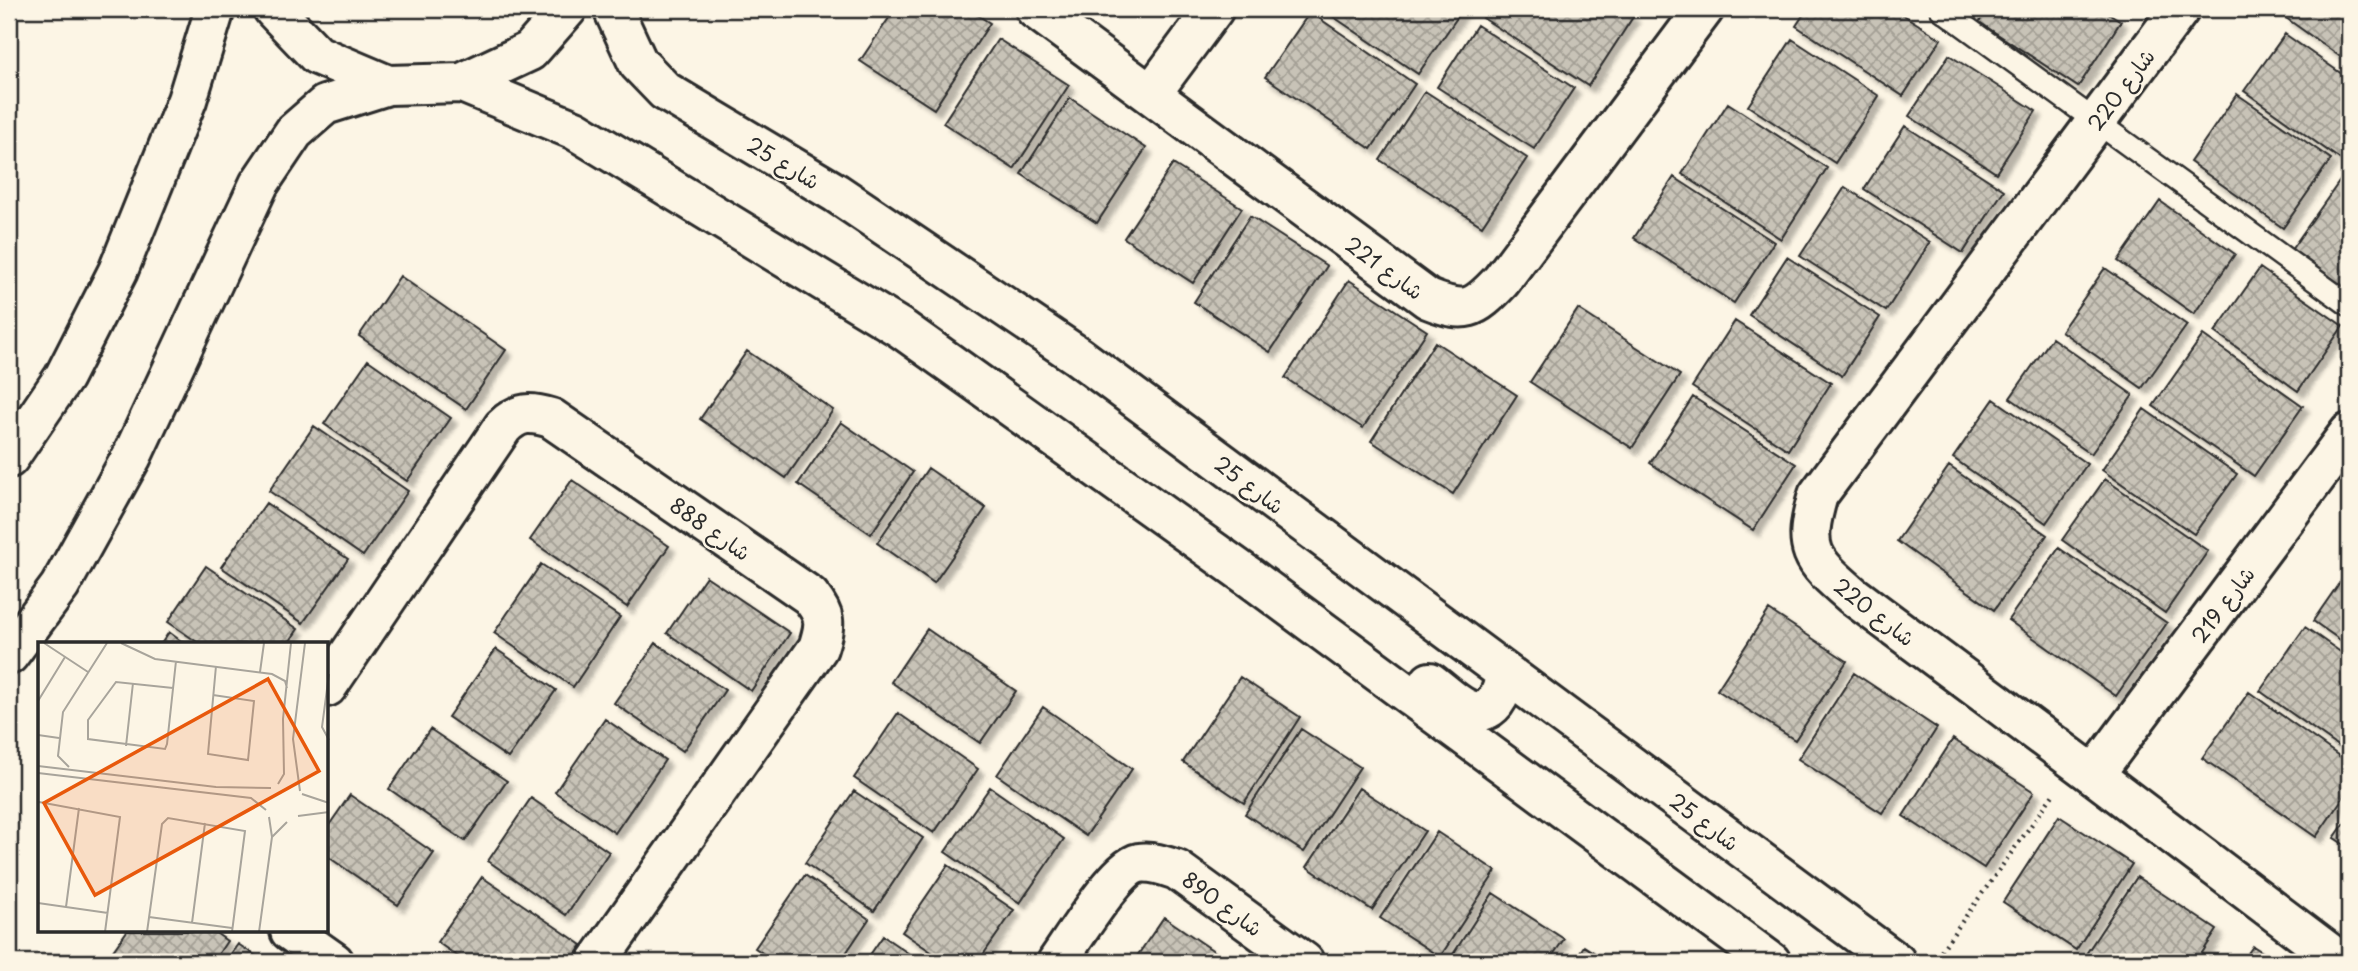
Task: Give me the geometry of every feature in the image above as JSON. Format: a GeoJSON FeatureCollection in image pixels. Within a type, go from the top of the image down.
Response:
{"type":"FeatureCollection","features":[{"type":"Feature","properties":{"kind":"street"},"geometry":{"type":"LineString","coordinates":[[9,458],[64,377],[118,271],[187,100],[215,9]]}},
{"type":"Feature","properties":{"kind":"street"},"geometry":{"type":"LineString","coordinates":[[273,9],[317,55],[388,85]]}},
{"type":"Feature","properties":{"kind":"street"},"geometry":{"type":"LineString","coordinates":[[9,655],[60,586],[132,456],[242,220],[266,173],[294,132],[325,105],[388,85],[462,83],[530,51],[567,9]]}},
{"type":"Feature","properties":{"kind":"street","name":"شارع 25"},"geometry":{"type":"LineString","coordinates":[[613,9],[638,63],[665,91],[836,193],[1078,356],[1896,962]]}},
{"type":"Feature","properties":{"kind":"street","name":"شارع 221"},"geometry":{"type":"LineString","coordinates":[[1035,9],[1428,299],[1450,307],[1467,308],[1486,298],[1501,281],[1704,9]]}},
{"type":"Feature","properties":{"kind":"street"},"geometry":{"type":"LineString","coordinates":[[1151,94],[1214,9]]}},
{"type":"Feature","properties":{"kind":"street","name":"شارع 220"},"geometry":{"type":"LineString","coordinates":[[2180,9],[1818,495],[1809,526],[1812,551],[1825,572],[1852,595],[2341,962]]}},
{"type":"Feature","properties":{"kind":"street"},"geometry":{"type":"LineString","coordinates":[[462,83],[575,130],[902,330],[1248,576],[1770,962]]}},
{"type":"Feature","properties":{"kind":"street","name":"شارع 888"},"geometry":{"type":"LineString","coordinates":[[329,684],[503,427],[512,418],[525,412],[551,418],[810,596],[821,610],[824,622],[817,648],[597,962]]}},
{"type":"Feature","properties":{"kind":"street","name":"شارع 219"},"geometry":{"type":"LineString","coordinates":[[2086,768],[2349,433]]}},
{"type":"Feature","properties":{"kind":"street"},"geometry":{"type":"LineString","coordinates":[[1143,501],[1194,508],[1467,709],[1483,710],[1499,700],[1506,673]]}},
{"type":"Feature","properties":{"kind":"street","name":"شارع 890"},"geometry":{"type":"LineString","coordinates":[[1057,962],[1127,867],[1140,863],[1154,863],[1177,870],[1304,962]]}},
{"type":"Feature","properties":{"kind":"street"},"geometry":{"type":"LineString","coordinates":[[291,932],[334,962]]}},
{"type":"Feature","properties":{"kind":"lane"},"geometry":{"type":"LineString","coordinates":[[1941,9],[2349,306]]}},
{"type":"Feature","properties":{"kind":"path"},"geometry":{"type":"LineString","coordinates":[[1933,962],[2086,768]]}},
{"type":"Feature","properties":{"kind":"building"},"geometry":{"type":"Polygon","coordinates":[[[895,9],[968,9],[990,23],[934,109],[860,61],[895,9]]]}},
{"type":"Feature","properties":{"kind":"building"},"geometry":{"type":"Polygon","coordinates":[[[1322,9],[1463,9],[1418,74],[1322,9]]]}},
{"type":"Feature","properties":{"kind":"building"},"geometry":{"type":"Polygon","coordinates":[[[1489,9],[1620,9],[1633,17],[1588,86],[1483,18],[1489,9]]]}},
{"type":"Feature","properties":{"kind":"building"},"geometry":{"type":"Polygon","coordinates":[[[1807,9],[1894,9],[1941,39],[1903,96],[1796,26],[1807,9]]]}},
{"type":"Feature","properties":{"kind":"building"},"geometry":{"type":"Polygon","coordinates":[[[1988,9],[2102,9],[2121,21],[2078,87],[1979,22],[1988,9]]]}},
{"type":"Feature","properties":{"kind":"building"},"geometry":{"type":"Polygon","coordinates":[[[2292,9],[2349,9],[2349,63],[2286,18],[2292,9]]]}},
{"type":"Feature","properties":{"kind":"building"},"geometry":{"type":"Polygon","coordinates":[[[1310,12],[1415,84],[1371,149],[1265,77],[1310,12]]]}},
{"type":"Feature","properties":{"kind":"building"},"geometry":{"type":"Polygon","coordinates":[[[1477,25],[1574,88],[1534,149],[1437,87],[1477,25]]]}},
{"type":"Feature","properties":{"kind":"building"},"geometry":{"type":"Polygon","coordinates":[[[2285,34],[2349,79],[2349,148],[2341,160],[2244,91],[2285,34]]]}},
{"type":"Feature","properties":{"kind":"building"},"geometry":{"type":"Polygon","coordinates":[[[998,39],[1069,85],[1014,169],[943,123],[998,39]]]}},
{"type":"Feature","properties":{"kind":"building"},"geometry":{"type":"Polygon","coordinates":[[[1792,39],[1879,96],[1835,163],[1748,106],[1792,39]]]}},
{"type":"Feature","properties":{"kind":"building"},"geometry":{"type":"Polygon","coordinates":[[[1949,55],[2036,111],[1996,173],[1909,116],[1949,55]]]}},
{"type":"Feature","properties":{"kind":"building"},"geometry":{"type":"Polygon","coordinates":[[[1425,91],[1527,158],[1482,226],[1380,160],[1425,91]]]}},
{"type":"Feature","properties":{"kind":"building"},"geometry":{"type":"Polygon","coordinates":[[[2237,94],[2331,159],[2283,228],[2190,162],[2237,94]]]}},
{"type":"Feature","properties":{"kind":"building"},"geometry":{"type":"Polygon","coordinates":[[[1070,98],[1146,148],[1097,223],[1021,174],[1070,98]]]}},
{"type":"Feature","properties":{"kind":"building"},"geometry":{"type":"Polygon","coordinates":[[[1728,103],[1827,168],[1781,239],[1682,174],[1728,103]]]}},
{"type":"Feature","properties":{"kind":"building"},"geometry":{"type":"Polygon","coordinates":[[[1905,126],[2004,190],[1963,253],[1864,189],[1905,126]]]}},
{"type":"Feature","properties":{"kind":"building"},"geometry":{"type":"Polygon","coordinates":[[[1173,164],[1242,208],[1193,283],[1124,238],[1173,164]]]}},
{"type":"Feature","properties":{"kind":"building"},"geometry":{"type":"Polygon","coordinates":[[[2344,175],[2349,179],[2349,291],[2291,250],[2344,175]]]}},
{"type":"Feature","properties":{"kind":"building"},"geometry":{"type":"Polygon","coordinates":[[[1674,177],[1774,242],[1734,303],[1634,238],[1674,177]]]}},
{"type":"Feature","properties":{"kind":"building"},"geometry":{"type":"Polygon","coordinates":[[[1845,187],[1930,242],[1886,311],[1800,256],[1845,187]]]}},
{"type":"Feature","properties":{"kind":"building"},"geometry":{"type":"Polygon","coordinates":[[[2160,201],[2235,254],[2194,314],[2118,261],[2160,201]]]}},
{"type":"Feature","properties":{"kind":"building"},"geometry":{"type":"Polygon","coordinates":[[[1250,216],[1327,266],[1270,352],[1194,302],[1250,216]]]}},
{"type":"Feature","properties":{"kind":"building"},"geometry":{"type":"Polygon","coordinates":[[[1787,257],[1880,317],[1842,376],[1749,315],[1787,257]]]}},
{"type":"Feature","properties":{"kind":"building"},"geometry":{"type":"Polygon","coordinates":[[[2105,268],[2187,325],[2142,388],[2061,331],[2105,268]]]}},
{"type":"Feature","properties":{"kind":"building"},"geometry":{"type":"Polygon","coordinates":[[[2260,268],[2343,326],[2298,391],[2215,332],[2260,268]]]}},
{"type":"Feature","properties":{"kind":"building"},"geometry":{"type":"Polygon","coordinates":[[[400,276],[506,350],[466,409],[359,336],[400,276]]]}},
{"type":"Feature","properties":{"kind":"building"},"geometry":{"type":"Polygon","coordinates":[[[1349,280],[1427,331],[1363,428],[1285,378],[1349,280]]]}},
{"type":"Feature","properties":{"kind":"building"},"geometry":{"type":"Polygon","coordinates":[[[1578,309],[1680,375],[1632,448],[1530,382],[1578,309]]]}},
{"type":"Feature","properties":{"kind":"building"},"geometry":{"type":"Polygon","coordinates":[[[1735,321],[1831,383],[1788,450],[1692,387],[1735,321]]]}},
{"type":"Feature","properties":{"kind":"building"},"geometry":{"type":"Polygon","coordinates":[[[2203,335],[2303,406],[2254,476],[2153,406],[2203,335]]]}},
{"type":"Feature","properties":{"kind":"building"},"geometry":{"type":"Polygon","coordinates":[[[2052,338],[2133,395],[2091,454],[2010,398],[2052,338]]]}},
{"type":"Feature","properties":{"kind":"building"},"geometry":{"type":"Polygon","coordinates":[[[1435,342],[1517,395],[1453,494],[1371,441],[1435,342]]]}},
{"type":"Feature","properties":{"kind":"building"},"geometry":{"type":"Polygon","coordinates":[[[747,351],[833,410],[786,478],[700,419],[747,351]]]}},
{"type":"Feature","properties":{"kind":"building"},"geometry":{"type":"Polygon","coordinates":[[[368,360],[451,418],[407,481],[324,424],[368,360]]]}},
{"type":"Feature","properties":{"kind":"building"},"geometry":{"type":"Polygon","coordinates":[[[1693,397],[1796,464],[1753,530],[1650,463],[1693,397]]]}},
{"type":"Feature","properties":{"kind":"building"},"geometry":{"type":"Polygon","coordinates":[[[1994,399],[2087,464],[2046,523],[1953,458],[1994,399]]]}},
{"type":"Feature","properties":{"kind":"building"},"geometry":{"type":"Polygon","coordinates":[[[2144,409],[2237,474],[2194,534],[2102,470],[2144,409]]]}},
{"type":"Feature","properties":{"kind":"building"},"geometry":{"type":"Polygon","coordinates":[[[841,422],[913,472],[871,534],[798,484],[841,422]]]}},
{"type":"Feature","properties":{"kind":"building"},"geometry":{"type":"Polygon","coordinates":[[[314,426],[408,491],[363,556],[269,491],[314,426]]]}},
{"type":"Feature","properties":{"kind":"building"},"geometry":{"type":"Polygon","coordinates":[[[1949,466],[2047,535],[1994,610],[1897,541],[1949,466]]]}},
{"type":"Feature","properties":{"kind":"building"},"geometry":{"type":"Polygon","coordinates":[[[928,468],[986,508],[934,583],[877,543],[928,468]]]}},
{"type":"Feature","properties":{"kind":"building"},"geometry":{"type":"Polygon","coordinates":[[[2105,479],[2208,551],[2165,613],[2062,540],[2105,479]]]}},
{"type":"Feature","properties":{"kind":"building"},"geometry":{"type":"Polygon","coordinates":[[[572,480],[669,546],[627,607],[530,540],[572,480]]]}},
{"type":"Feature","properties":{"kind":"building"},"geometry":{"type":"Polygon","coordinates":[[[266,503],[348,559],[303,623],[221,567],[266,503]]]}},
{"type":"Feature","properties":{"kind":"building"},"geometry":{"type":"Polygon","coordinates":[[[2059,548],[2167,623],[2116,696],[2008,620],[2059,548]]]}},
{"type":"Feature","properties":{"kind":"building"},"geometry":{"type":"Polygon","coordinates":[[[541,564],[620,617],[573,687],[494,633],[541,564]]]}},
{"type":"Feature","properties":{"kind":"building"},"geometry":{"type":"Polygon","coordinates":[[[206,566],[298,629],[289,642],[197,642],[168,622],[206,566]]]}},
{"type":"Feature","properties":{"kind":"building"},"geometry":{"type":"Polygon","coordinates":[[[2349,569],[2349,646],[2313,621],[2349,569]]]}},
{"type":"Feature","properties":{"kind":"building"},"geometry":{"type":"Polygon","coordinates":[[[706,576],[790,633],[751,691],[667,633],[706,576]]]}},
{"type":"Feature","properties":{"kind":"building"},"geometry":{"type":"Polygon","coordinates":[[[1769,610],[1847,661],[1795,740],[1717,690],[1769,610]]]}},
{"type":"Feature","properties":{"kind":"building"},"geometry":{"type":"Polygon","coordinates":[[[2305,627],[2349,658],[2349,754],[2260,691],[2305,627]]]}},
{"type":"Feature","properties":{"kind":"building"},"geometry":{"type":"Polygon","coordinates":[[[927,629],[1016,691],[980,743],[891,682],[927,629]]]}},
{"type":"Feature","properties":{"kind":"building"},"geometry":{"type":"Polygon","coordinates":[[[169,632],[182,642],[162,642],[169,632]]]}},
{"type":"Feature","properties":{"kind":"building"},"geometry":{"type":"Polygon","coordinates":[[[656,643],[725,690],[683,751],[614,703],[656,643]]]}},
{"type":"Feature","properties":{"kind":"building"},"geometry":{"type":"Polygon","coordinates":[[[496,649],[556,690],[508,758],[448,717],[496,649]]]}},
{"type":"Feature","properties":{"kind":"building"},"geometry":{"type":"Polygon","coordinates":[[[1854,673],[1937,728],[1882,813],[1798,759],[1854,673]]]}},
{"type":"Feature","properties":{"kind":"building"},"geometry":{"type":"Polygon","coordinates":[[[1240,677],[1300,717],[1244,803],[1183,762],[1240,677]]]}},
{"type":"Feature","properties":{"kind":"building"},"geometry":{"type":"Polygon","coordinates":[[[2249,692],[2349,763],[2349,789],[2316,837],[2202,758],[2249,692]]]}},
{"type":"Feature","properties":{"kind":"building"},"geometry":{"type":"Polygon","coordinates":[[[1043,707],[1132,769],[1086,836],[997,775],[1043,707]]]}},
{"type":"Feature","properties":{"kind":"building"},"geometry":{"type":"Polygon","coordinates":[[[898,713],[978,769],[934,833],[854,778],[898,713]]]}},
{"type":"Feature","properties":{"kind":"building"},"geometry":{"type":"Polygon","coordinates":[[[605,719],[665,760],[615,833],[555,792],[605,719]]]}},
{"type":"Feature","properties":{"kind":"building"},"geometry":{"type":"Polygon","coordinates":[[[430,729],[507,781],[465,841],[389,789],[430,729]]]}},
{"type":"Feature","properties":{"kind":"building"},"geometry":{"type":"Polygon","coordinates":[[[1301,729],[1360,767],[1304,852],[1245,814],[1301,729]]]}},
{"type":"Feature","properties":{"kind":"building"},"geometry":{"type":"Polygon","coordinates":[[[1953,739],[2034,792],[1984,868],[1903,816],[1953,739]]]}},
{"type":"Feature","properties":{"kind":"building"},"geometry":{"type":"Polygon","coordinates":[[[990,787],[1064,839],[1020,903],[945,852],[990,787]]]}},
{"type":"Feature","properties":{"kind":"building"},"geometry":{"type":"Polygon","coordinates":[[[1359,788],[1425,831],[1372,910],[1307,867],[1359,788]]]}},
{"type":"Feature","properties":{"kind":"building"},"geometry":{"type":"Polygon","coordinates":[[[854,791],[923,838],[874,911],[805,863],[854,791]]]}},
{"type":"Feature","properties":{"kind":"building"},"geometry":{"type":"Polygon","coordinates":[[[350,795],[434,853],[398,905],[329,857],[329,825],[350,795]]]}},
{"type":"Feature","properties":{"kind":"building"},"geometry":{"type":"Polygon","coordinates":[[[531,798],[609,852],[566,915],[488,861],[531,798]]]}},
{"type":"Feature","properties":{"kind":"building"},"geometry":{"type":"Polygon","coordinates":[[[2059,816],[2132,864],[2076,950],[2003,902],[2059,816]]]}},
{"type":"Feature","properties":{"kind":"building"},"geometry":{"type":"Polygon","coordinates":[[[2349,817],[2349,848],[2334,838],[2349,817]]]}},
{"type":"Feature","properties":{"kind":"building"},"geometry":{"type":"Polygon","coordinates":[[[1437,832],[1496,871],[1440,957],[1380,918],[1437,832]]]}},
{"type":"Feature","properties":{"kind":"building"},"geometry":{"type":"Polygon","coordinates":[[[948,865],[1014,910],[978,962],[946,962],[902,932],[948,865]]]}},
{"type":"Feature","properties":{"kind":"building"},"geometry":{"type":"Polygon","coordinates":[[[805,875],[869,919],[840,962],[776,962],[755,948],[805,875]]]}},
{"type":"Feature","properties":{"kind":"building"},"geometry":{"type":"Polygon","coordinates":[[[482,877],[582,945],[570,962],[466,962],[437,942],[482,877]]]}},
{"type":"Feature","properties":{"kind":"building"},"geometry":{"type":"Polygon","coordinates":[[[2137,877],[2217,930],[2196,962],[2098,962],[2086,954],[2137,877]]]}},
{"type":"Feature","properties":{"kind":"building"},"geometry":{"type":"Polygon","coordinates":[[[1493,893],[1564,939],[1548,962],[1448,962],[1493,893]]]}},
{"type":"Feature","properties":{"kind":"building"},"geometry":{"type":"Polygon","coordinates":[[[1164,917],[1230,962],[1133,962],[1164,917]]]}},
{"type":"Feature","properties":{"kind":"building"},"geometry":{"type":"Polygon","coordinates":[[[126,932],[214,932],[227,941],[213,962],[105,962],[126,932]]]}},
{"type":"Feature","properties":{"kind":"building"},"geometry":{"type":"Polygon","coordinates":[[[883,936],[921,962],[865,962],[883,936]]]}},
{"type":"Feature","properties":{"kind":"building"},"geometry":{"type":"Polygon","coordinates":[[[238,944],[265,962],[225,962],[238,944]]]}},
{"type":"Feature","properties":{"kind":"building"},"geometry":{"type":"Polygon","coordinates":[[[1584,946],[1609,962],[1573,962],[1584,946]]]}},
{"type":"Feature","properties":{"kind":"building"},"geometry":{"type":"Polygon","coordinates":[[[2253,946],[2278,962],[2242,962],[2253,946]]]}}]}
